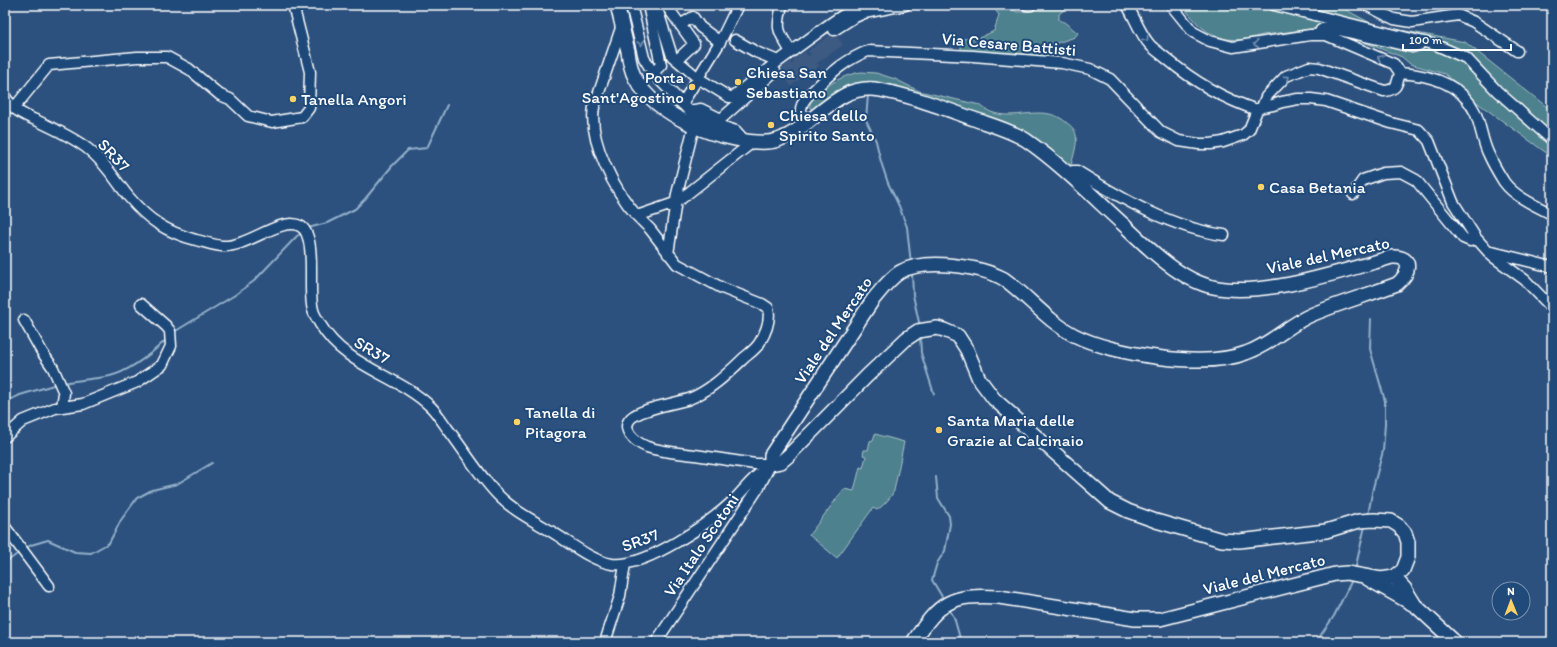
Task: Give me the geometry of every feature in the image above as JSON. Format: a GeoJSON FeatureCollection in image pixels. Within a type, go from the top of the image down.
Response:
{"type":"FeatureCollection","features":[{"type":"Feature","properties":{"kind":"main road","name":"Viale del Mercato"},"geometry":{"type":"LineString","coordinates":[[617,5],[632,70],[635,78],[642,88],[655,101],[694,126],[715,134],[749,141],[772,142],[805,126],[846,93],[863,88],[878,89],[936,106],[1008,131],[1027,141],[1069,175],[1148,248],[1178,270],[1201,284],[1229,289],[1274,286],[1392,257],[1398,257],[1404,260],[1408,265],[1407,273],[1397,284],[1310,316],[1265,344],[1246,353],[1223,359],[1187,360],[1149,356],[1104,347],[1074,335],[1055,324],[1010,283],[997,275],[975,269],[940,265],[911,268],[901,272],[887,282],[872,301],[771,455],[771,464],[781,462],[788,456],[906,339],[918,331],[937,328],[958,336],[963,342],[979,379],[994,399],[1110,502],[1128,511],[1156,521],[1213,538],[1239,541],[1326,531],[1360,521],[1390,521],[1399,526],[1405,533],[1408,542],[1409,550],[1405,576],[1411,602]]}},
{"type":"Feature","properties":{"kind":"main road"},"geometry":{"type":"LineString","coordinates":[[1406,563],[1399,574],[1394,578],[1398,589],[1455,642]]}},
{"type":"Feature","properties":{"kind":"main road","name":"Viale del Mercato"},"geometry":{"type":"LineString","coordinates":[[913,642],[927,621],[938,609],[964,597],[999,597],[1135,619],[1160,619],[1319,577],[1347,573],[1381,579],[1394,578]]}},
{"type":"Feature","properties":{"kind":"main road"},"geometry":{"type":"LineString","coordinates":[[1360,575],[1411,602]]}},
{"type":"Feature","properties":{"kind":"street"},"geometry":{"type":"LineString","coordinates":[[8,103],[49,65],[137,57],[167,57],[189,69],[220,95],[230,99],[248,116],[272,122],[302,117],[309,108],[310,72],[292,5]]}},
{"type":"Feature","properties":{"kind":"street"},"geometry":{"type":"LineString","coordinates":[[631,5],[644,58],[653,73],[696,118],[736,131],[749,141],[676,202],[637,216]]}},
{"type":"Feature","properties":{"kind":"street"},"geometry":{"type":"LineString","coordinates":[[648,5],[660,65],[653,73]]}},
{"type":"Feature","properties":{"kind":"street"},"geometry":{"type":"LineString","coordinates":[[656,5],[672,56],[698,78],[729,97],[733,97],[778,61],[851,10],[865,5]]}},
{"type":"Feature","properties":{"kind":"street"},"geometry":{"type":"LineString","coordinates":[[666,5],[694,44],[677,60]]}},
{"type":"Feature","properties":{"kind":"street"},"geometry":{"type":"LineString","coordinates":[[686,108],[698,78],[727,37],[738,5]]}},
{"type":"Feature","properties":{"kind":"street"},"geometry":{"type":"LineString","coordinates":[[782,5],[778,26],[781,36],[791,52]]}},
{"type":"Feature","properties":{"kind":"street"},"geometry":{"type":"LineString","coordinates":[[686,108],[701,109],[721,119],[771,74],[835,29],[864,14],[905,5]]}},
{"type":"Feature","properties":{"kind":"street"},"geometry":{"type":"LineString","coordinates":[[1127,5],[1150,45],[1192,78],[1224,97],[1260,108],[1298,99],[1326,101],[1391,123],[1418,130],[1429,141],[1453,202],[1476,238],[1492,256],[1525,280],[1552,308]]}},
{"type":"Feature","properties":{"kind":"street"},"geometry":{"type":"LineString","coordinates":[[1171,5],[1193,32],[1210,41],[1232,47],[1326,35],[1394,64],[1400,73],[1415,74],[1444,81],[1464,96],[1474,112],[1488,155],[1504,182],[1534,205],[1552,214]]}},
{"type":"Feature","properties":{"kind":"street"},"geometry":{"type":"LineString","coordinates":[[1274,5],[1436,45],[1466,58],[1497,91],[1552,140]]}},
{"type":"Feature","properties":{"kind":"street"},"geometry":{"type":"LineString","coordinates":[[1366,5],[1394,20],[1412,22],[1458,16],[1474,22],[1517,51]]}},
{"type":"Feature","properties":{"kind":"street"},"geometry":{"type":"LineString","coordinates":[[680,25],[693,17],[700,27],[727,37],[756,52],[778,61]]}},
{"type":"Feature","properties":{"kind":"street"},"geometry":{"type":"LineString","coordinates":[[622,25],[594,107],[592,122],[594,133],[609,174],[630,208],[664,246],[668,254],[677,264],[722,288],[762,304],[768,308],[769,313],[767,328],[759,344],[734,368],[706,390],[690,398],[646,411],[632,418],[628,423],[628,433],[638,442],[656,449],[756,464],[771,464]]}},
{"type":"Feature","properties":{"kind":"street"},"geometry":{"type":"LineString","coordinates":[[1318,35],[1321,30],[1326,27],[1412,47],[1419,45],[1420,41]]}},
{"type":"Feature","properties":{"kind":"street","name":"Via Cesare Battisti"},"geometry":{"type":"LineString","coordinates":[[805,126],[801,111],[801,106],[804,99],[834,70],[852,58],[868,51],[973,56],[1062,63],[1090,69],[1110,79],[1161,132],[1178,141],[1211,144],[1232,140],[1243,135],[1249,130],[1266,97],[1286,76],[1309,67],[1318,68],[1384,91],[1392,90],[1397,85],[1400,73]]}},
{"type":"Feature","properties":{"kind":"street","name":"SR37"},"geometry":{"type":"LineString","coordinates":[[8,103],[22,113],[62,133],[87,148],[111,172],[142,212],[158,225],[174,234],[219,246],[231,246],[240,244],[281,225],[290,223],[299,225],[304,229],[310,242],[310,289],[313,310],[320,324],[331,340],[340,350],[416,396],[432,408],[487,482],[508,505],[580,550],[599,560],[611,564],[626,564],[653,554],[695,530],[734,500],[757,474],[771,464]]}},
{"type":"Feature","properties":{"kind":"street"},"geometry":{"type":"LineString","coordinates":[[668,254],[684,160],[694,126]]}},
{"type":"Feature","properties":{"kind":"street"},"geometry":{"type":"LineString","coordinates":[[1069,175],[1073,171],[1077,171],[1112,193],[1159,216],[1204,232],[1224,235]]}},
{"type":"Feature","properties":{"kind":"street"},"geometry":{"type":"LineString","coordinates":[[1353,194],[1363,180],[1383,173],[1401,172],[1416,180],[1463,238],[1470,241],[1476,238]]}},
{"type":"Feature","properties":{"kind":"street"},"geometry":{"type":"LineString","coordinates":[[1488,251],[1508,258],[1552,267]]}},
{"type":"Feature","properties":{"kind":"street"},"geometry":{"type":"LineString","coordinates":[[5,437],[23,421],[55,408],[83,404],[137,382],[162,365],[171,346],[170,332],[166,326],[141,304]]}},
{"type":"Feature","properties":{"kind":"street"},"geometry":{"type":"LineString","coordinates":[[24,320],[53,368],[64,393],[62,407]]}},
{"type":"Feature","properties":{"kind":"street","name":"Via Italo Scotoni"},"geometry":{"type":"LineString","coordinates":[[656,642],[759,487],[771,464]]}},
{"type":"Feature","properties":{"kind":"street"},"geometry":{"type":"LineString","coordinates":[[5,527],[49,586]]}},
{"type":"Feature","properties":{"kind":"street"},"geometry":{"type":"LineString","coordinates":[[605,642],[620,596],[626,564]]}},
{"type":"Feature","properties":{"kind":"shaded area"},"geometry":{"type":"Polygon","coordinates":[[[834,32],[843,45],[817,63],[819,66],[791,86],[780,70],[790,62],[792,64],[794,62],[793,60],[805,52],[808,56],[811,54],[808,51],[834,32]]]}},
{"type":"Feature","properties":{"kind":"green space"},"geometry":{"type":"Polygon","coordinates":[[[993,5],[1004,5],[1017,12],[1033,11],[1041,5],[1067,5],[1059,14],[1059,20],[1078,33],[1075,37],[1051,45],[1049,56],[961,50],[961,39],[979,38],[994,31],[999,15],[993,5]]]}},
{"type":"Feature","properties":{"kind":"green space"},"geometry":{"type":"Polygon","coordinates":[[[1181,5],[1337,5],[1374,25],[1465,42],[1552,111],[1552,157],[1475,101],[1445,74],[1410,64],[1402,57],[1335,31],[1320,28],[1263,35],[1242,40],[1225,39],[1208,32],[1199,25],[1181,5]]]}},
{"type":"Feature","properties":{"kind":"green space"},"geometry":{"type":"Polygon","coordinates":[[[861,72],[876,73],[895,79],[919,91],[980,105],[990,112],[1001,115],[1046,113],[1057,116],[1074,129],[1076,146],[1071,165],[1065,168],[1042,146],[878,85],[813,110],[810,108],[810,104],[813,99],[827,87],[843,77],[861,72]]]}},
{"type":"Feature","properties":{"kind":"green space"},"geometry":{"type":"Polygon","coordinates":[[[875,434],[904,442],[894,491],[889,499],[880,508],[877,510],[873,508],[837,558],[809,535],[844,489],[854,491],[860,467],[863,468],[866,456],[863,455],[864,450],[868,450],[870,441],[873,440],[875,434]]]}},
{"type":"Feature","properties":{"kind":"waterway"},"geometry":{"type":"LineString","coordinates":[[868,95],[866,120],[876,141],[888,183],[907,227],[911,264]]}},
{"type":"Feature","properties":{"kind":"waterway"},"geometry":{"type":"LineString","coordinates":[[308,228],[327,223],[355,209],[392,166],[408,150],[427,148],[447,105]]}},
{"type":"Feature","properties":{"kind":"waterway"},"geometry":{"type":"LineString","coordinates":[[174,332],[235,295],[254,281],[297,236],[303,232]]}},
{"type":"Feature","properties":{"kind":"waterway"},"geometry":{"type":"LineString","coordinates":[[912,272],[913,295],[920,327]]}},
{"type":"Feature","properties":{"kind":"waterway"},"geometry":{"type":"LineString","coordinates":[[1368,515],[1373,488],[1383,451],[1385,424],[1385,401],[1370,349],[1371,319]]}},
{"type":"Feature","properties":{"kind":"waterway"},"geometry":{"type":"LineString","coordinates":[[920,335],[921,353],[934,394]]}},
{"type":"Feature","properties":{"kind":"waterway"},"geometry":{"type":"LineString","coordinates":[[63,383],[118,374],[141,361],[167,339]]}},
{"type":"Feature","properties":{"kind":"waterway"},"geometry":{"type":"LineString","coordinates":[[5,402],[20,395],[57,384]]}},
{"type":"Feature","properties":{"kind":"waterway"},"geometry":{"type":"LineString","coordinates":[[25,549],[31,545],[48,540],[75,552],[91,553],[109,543],[121,520],[137,498],[152,490],[177,484],[212,463]]}},
{"type":"Feature","properties":{"kind":"waterway"},"geometry":{"type":"LineString","coordinates":[[936,477],[938,498],[949,516],[950,524],[945,551],[937,563],[932,580],[944,600]]}},
{"type":"Feature","properties":{"kind":"waterway"},"geometry":{"type":"LineString","coordinates":[[1355,570],[1365,526]]}},
{"type":"Feature","properties":{"kind":"waterway"},"geometry":{"type":"LineString","coordinates":[[5,563],[20,552]]}},
{"type":"Feature","properties":{"kind":"waterway"},"geometry":{"type":"LineString","coordinates":[[1316,642],[1334,616],[1353,578]]}},
{"type":"Feature","properties":{"kind":"waterway"},"geometry":{"type":"LineString","coordinates":[[949,609],[954,617],[961,642]]}},
{"type":"Feature","properties":{"kind":"place","name":"Chiesa San Sebastiano"},"geometry":{"type":"Point","coordinates":[738,82]}},
{"type":"Feature","properties":{"kind":"place","name":"Porta Sant'Agostino"},"geometry":{"type":"Point","coordinates":[692,87]}},
{"type":"Feature","properties":{"kind":"place","name":"Tanella Angori"},"geometry":{"type":"Point","coordinates":[293,99]}},
{"type":"Feature","properties":{"kind":"place","name":"Chiesa dello Spirito Santo"},"geometry":{"type":"Point","coordinates":[771,125]}},
{"type":"Feature","properties":{"kind":"place","name":"Casa Betania"},"geometry":{"type":"Point","coordinates":[1261,187]}},
{"type":"Feature","properties":{"kind":"place","name":"Tanella di Pitagora"},"geometry":{"type":"Point","coordinates":[517,422]}},
{"type":"Feature","properties":{"kind":"place","name":"Santa Maria delle Grazie al Calcinaio"},"geometry":{"type":"Point","coordinates":[939,430]}}]}
